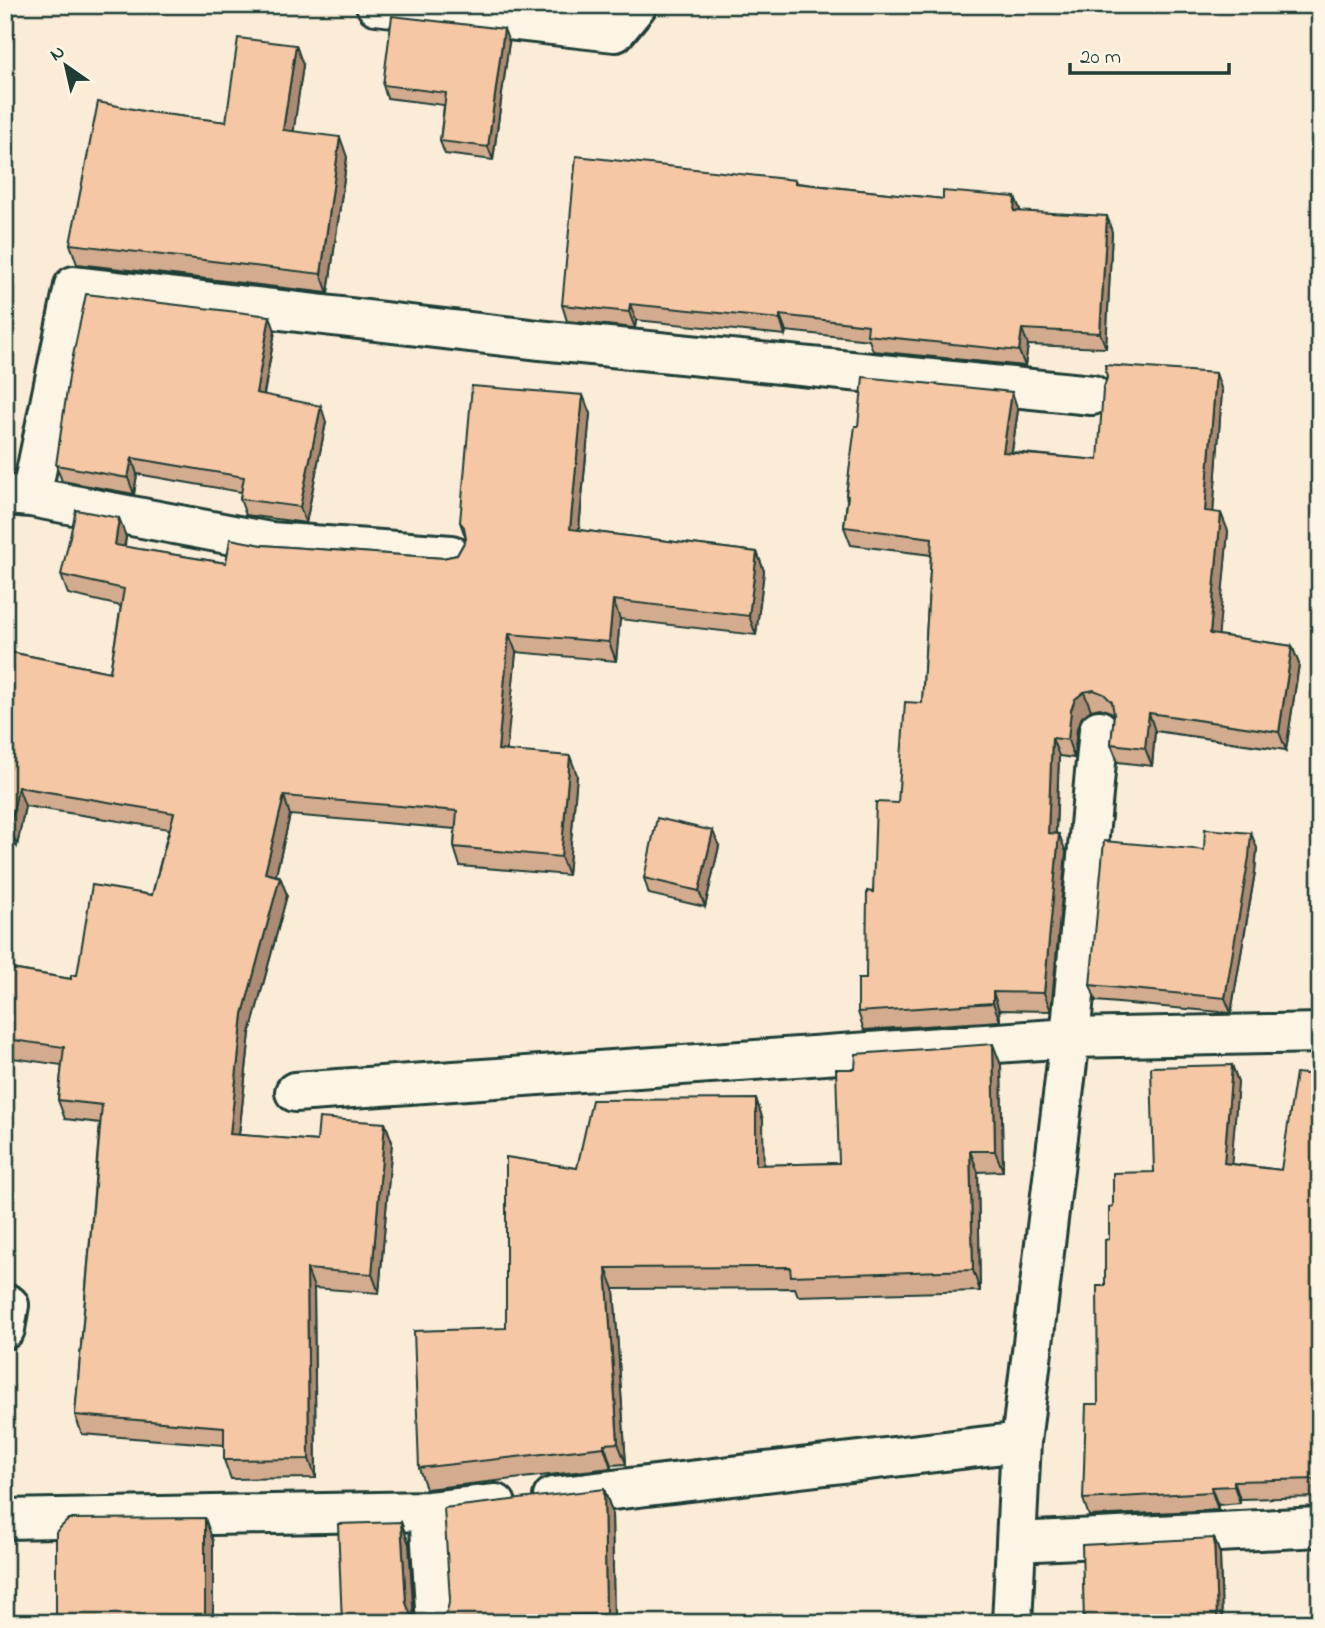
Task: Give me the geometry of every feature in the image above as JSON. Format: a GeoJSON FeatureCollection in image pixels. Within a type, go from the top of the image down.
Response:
{"type":"FeatureCollection","features":[{"type":"Feature","properties":{"kind":"street"},"geometry":{"type":"LineString","coordinates":[[376,5],[615,32],[637,5]]}},
{"type":"Feature","properties":{"kind":"street"},"geometry":{"type":"LineString","coordinates":[[451,555],[270,542],[18,496],[74,286],[539,340],[1093,395]]}},
{"type":"Feature","properties":{"kind":"street"},"geometry":{"type":"LineString","coordinates":[[1012,1623],[1021,1442],[1070,1038],[1099,730]]}},
{"type":"Feature","properties":{"kind":"street"},"geometry":{"type":"LineString","coordinates":[[295,1092],[1070,1038],[1320,1034]]}},
{"type":"Feature","properties":{"kind":"street"},"geometry":{"type":"LineString","coordinates":[[5,1519],[429,1511],[1021,1442]]}},
{"type":"Feature","properties":{"kind":"street"},"geometry":{"type":"LineString","coordinates":[[429,1511],[436,1623]]}},
{"type":"Feature","properties":{"kind":"street"},"geometry":{"type":"LineString","coordinates":[[1016,1542],[1320,1527]]}},
{"type":"Feature","properties":{"kind":"building"},"geometry":{"type":"Polygon","coordinates":[[[392,16],[504,29],[488,147],[440,141],[446,93],[383,85],[392,16]]]}},
{"type":"Feature","properties":{"kind":"building"},"geometry":{"type":"Polygon","coordinates":[[[238,38],[296,45],[283,130],[340,137],[321,274],[70,244],[98,102],[148,112],[226,122],[238,38]]]}},
{"type":"Feature","properties":{"kind":"building"},"geometry":{"type":"Polygon","coordinates":[[[576,156],[943,199],[943,191],[1015,197],[1014,211],[1107,216],[1100,333],[1022,329],[1019,351],[867,335],[868,325],[780,315],[780,319],[630,304],[629,312],[562,305],[576,156]]]}},
{"type":"Feature","properties":{"kind":"building"},"geometry":{"type":"Polygon","coordinates":[[[86,294],[270,316],[256,393],[321,406],[300,507],[240,499],[244,477],[132,458],[128,478],[56,465],[70,370],[86,294]]]}},
{"type":"Feature","properties":{"kind":"building"},"geometry":{"type":"Polygon","coordinates":[[[1105,365],[1216,373],[1205,511],[1221,513],[1210,634],[1292,646],[1279,732],[1149,713],[1145,748],[1111,744],[1114,714],[1112,702],[1104,694],[1094,690],[1084,692],[1075,699],[1071,710],[1068,740],[1052,738],[1048,833],[1059,834],[1044,993],[993,992],[993,1003],[858,1012],[858,979],[866,979],[867,891],[873,892],[876,802],[898,803],[905,702],[922,703],[932,538],[844,527],[863,377],[1012,392],[1003,452],[1098,460],[1103,390],[1107,378],[1105,365]]]}},
{"type":"Feature","properties":{"kind":"building"},"geometry":{"type":"Polygon","coordinates":[[[472,386],[583,395],[570,529],[757,552],[749,616],[613,600],[609,642],[509,634],[498,750],[570,756],[561,857],[454,847],[457,811],[284,796],[265,873],[280,877],[243,1014],[230,1134],[317,1141],[319,1118],[385,1123],[372,1274],[307,1269],[309,1459],[224,1460],[224,1427],[75,1415],[102,1105],[58,1100],[64,1047],[5,1039],[5,968],[71,979],[71,975],[77,975],[92,885],[152,895],[174,813],[18,787],[10,827],[5,826],[5,651],[110,672],[124,589],[61,575],[76,510],[119,518],[115,545],[226,563],[230,539],[262,545],[443,558],[457,555],[466,539],[464,527],[460,522],[472,386]]]}},
{"type":"Feature","properties":{"kind":"building"},"geometry":{"type":"Polygon","coordinates":[[[657,818],[713,831],[699,891],[644,878],[657,818]]]}},
{"type":"Feature","properties":{"kind":"building"},"geometry":{"type":"Polygon","coordinates":[[[1205,829],[1251,833],[1225,998],[1090,985],[1104,841],[1204,850],[1205,829]]]}},
{"type":"Feature","properties":{"kind":"building"},"geometry":{"type":"Polygon","coordinates":[[[1320,918],[1320,967],[1312,968],[1320,918]]]}},
{"type":"Feature","properties":{"kind":"building"},"geometry":{"type":"Polygon","coordinates":[[[993,1044],[995,1151],[970,1151],[973,1270],[791,1276],[790,1267],[606,1268],[618,1443],[604,1444],[604,1447],[419,1468],[414,1331],[506,1328],[506,1157],[577,1168],[592,1100],[756,1099],[756,1165],[839,1163],[836,1069],[855,1069],[856,1054],[993,1044]]]}},
{"type":"Feature","properties":{"kind":"building"},"geometry":{"type":"Polygon","coordinates":[[[1232,1065],[1224,1163],[1281,1170],[1296,1073],[1318,1075],[1320,1479],[1234,1481],[1234,1486],[1211,1487],[1212,1492],[1083,1499],[1086,1404],[1098,1404],[1097,1286],[1105,1286],[1105,1240],[1109,1239],[1109,1207],[1113,1206],[1113,1173],[1154,1172],[1151,1067],[1232,1065]]]}},
{"type":"Feature","properties":{"kind":"building"},"geometry":{"type":"Polygon","coordinates":[[[604,1489],[606,1614],[439,1619],[447,1611],[450,1599],[444,1508],[604,1489]]]}},
{"type":"Feature","properties":{"kind":"building"},"geometry":{"type":"Polygon","coordinates":[[[205,1518],[205,1623],[56,1623],[56,1532],[69,1519],[205,1518]]]}},
{"type":"Feature","properties":{"kind":"building"},"geometry":{"type":"Polygon","coordinates":[[[401,1522],[406,1603],[410,1613],[418,1620],[397,1623],[342,1623],[338,1524],[401,1522]]]}},
{"type":"Feature","properties":{"kind":"building"},"geometry":{"type":"Polygon","coordinates":[[[1214,1538],[1217,1620],[1084,1623],[1082,1545],[1214,1538]]]}},
{"type":"Feature","properties":{"kind":"building"},"geometry":{"type":"Polygon","coordinates":[[[1320,1621],[1320,1623],[1255,1623],[1320,1621]]]}}]}
